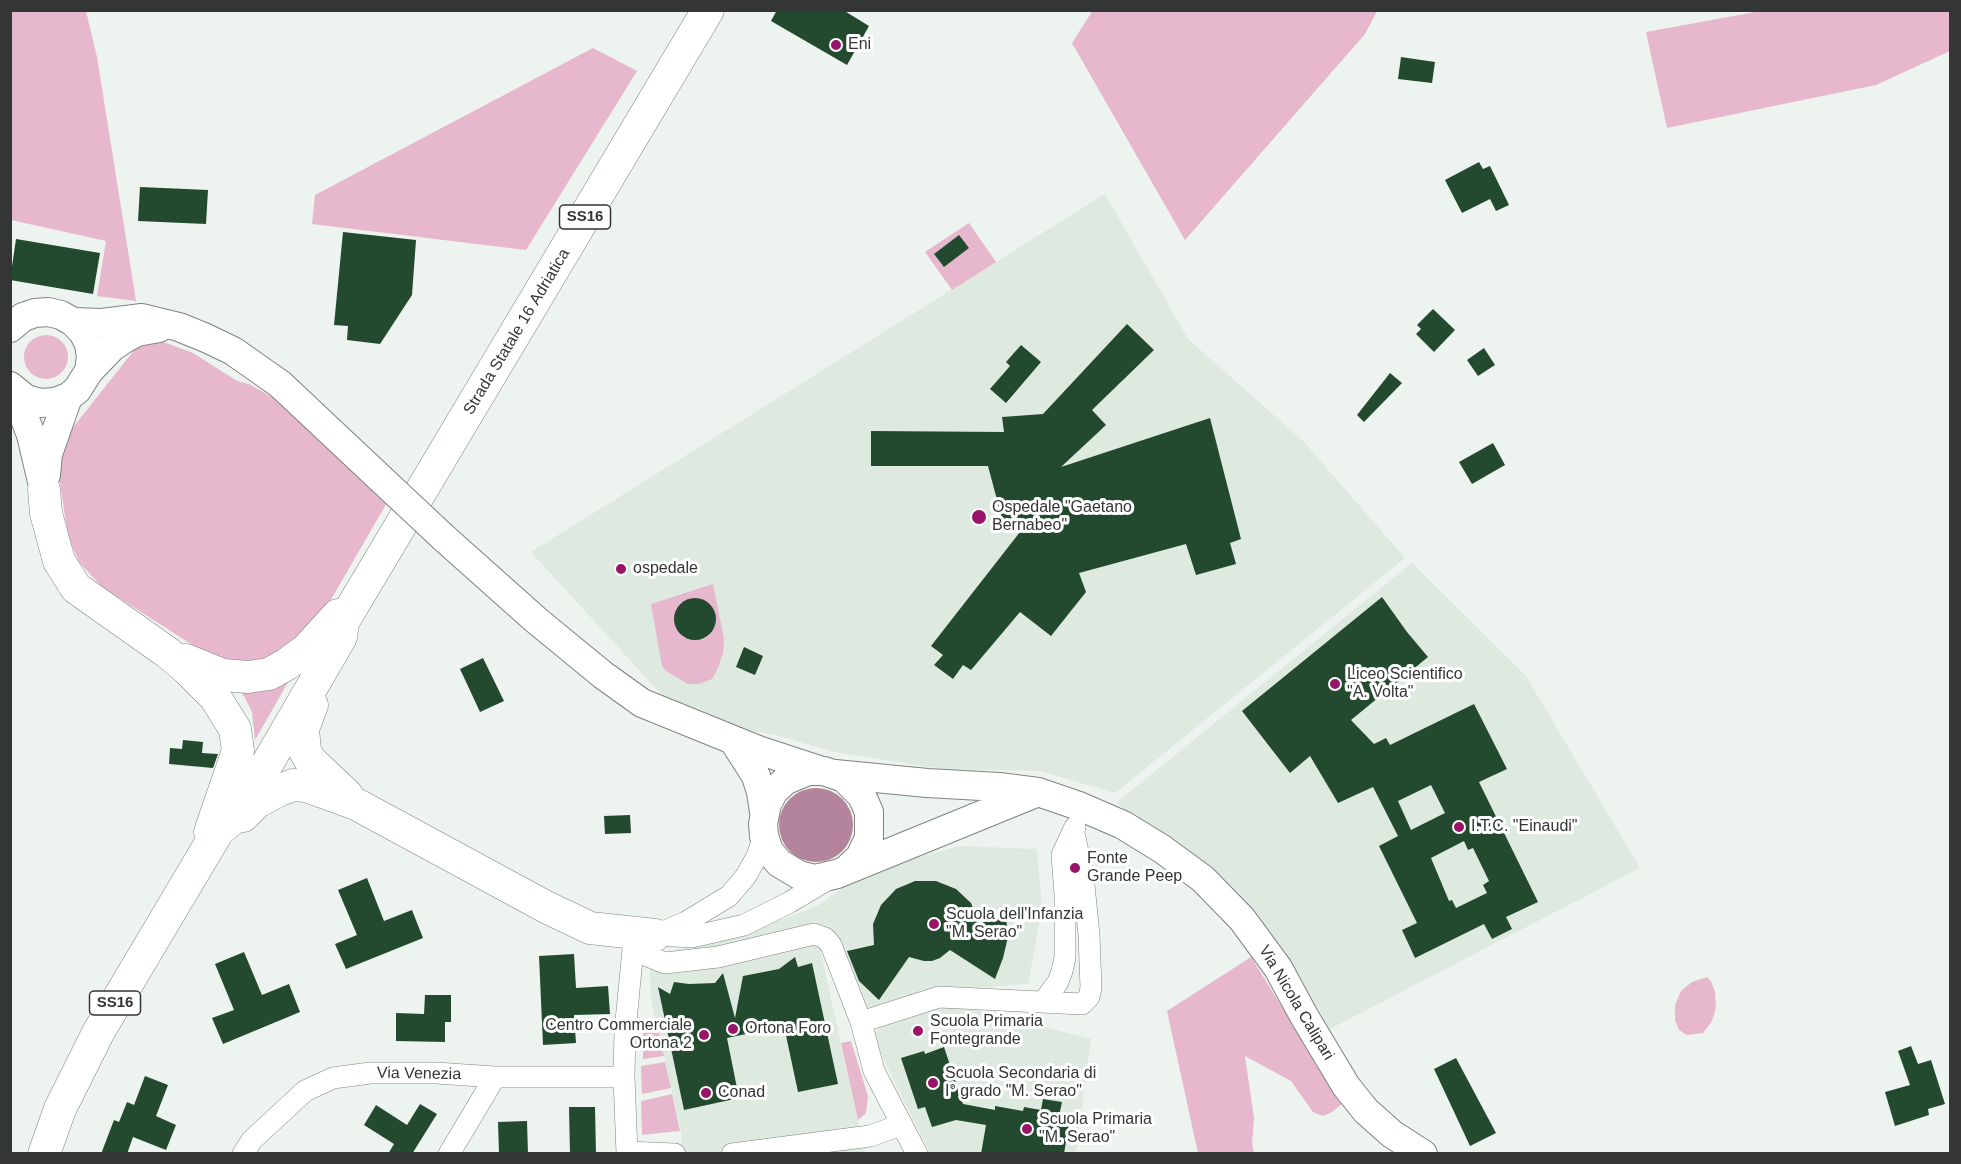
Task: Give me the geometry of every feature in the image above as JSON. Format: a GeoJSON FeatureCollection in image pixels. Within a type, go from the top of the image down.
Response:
{"type":"FeatureCollection","features":[{"type":"Feature","properties":{"kind":"main road","name":"Strada Statale 16 Adriatica"},"geometry":{"type":"LineString","coordinates":[[44,1154],[60,1109],[99,1031],[218,831],[237,814],[243,804],[341,637],[343,622],[708,10]]}},
{"type":"Feature","properties":{"kind":"main road"},"geometry":{"type":"LineString","coordinates":[[44,490],[46,513],[59,561],[75,588],[168,653],[187,669],[215,697],[235,729],[238,751],[200,860]]}},
{"type":"Feature","properties":{"kind":"main road"},"geometry":{"type":"LineString","coordinates":[[168,653],[223,675],[248,677],[269,674],[306,650],[367,584]]}},
{"type":"Feature","properties":{"kind":"main road"},"geometry":{"type":"LineString","coordinates":[[356,804],[310,760],[305,751],[303,729],[306,717],[348,636],[367,584]]}},
{"type":"Feature","properties":{"kind":"main road"},"geometry":{"type":"LineString","coordinates":[[200,860],[256,802],[293,785],[306,786],[356,804],[536,902],[590,928],[641,940]]}},
{"type":"Feature","properties":{"kind":"street"},"geometry":{"type":"LineString","coordinates":[[10,328],[23,317],[23,309],[61,315],[73,321],[83,332],[89,344],[91,357],[89,371]]}},
{"type":"Feature","properties":{"kind":"street"},"geometry":{"type":"LineString","coordinates":[[73,321],[102,323],[142,318],[179,327],[232,351],[280,384],[444,538],[536,620],[622,689],[654,708],[733,740],[829,773],[850,783],[866,804],[870,830],[866,847],[856,862],[842,872],[744,925],[692,938],[641,940]]}},
{"type":"Feature","properties":{"kind":"street"},"geometry":{"type":"LineString","coordinates":[[12,388],[26,399],[40,403],[55,402],[68,397],[77,390],[89,371],[112,347],[124,339],[137,332],[179,327]]}},
{"type":"Feature","properties":{"kind":"street"},"geometry":{"type":"LineString","coordinates":[[12,388],[31,435],[44,490]]}},
{"type":"Feature","properties":{"kind":"street"},"geometry":{"type":"LineString","coordinates":[[44,490],[48,454],[68,397]]}},
{"type":"Feature","properties":{"kind":"street"},"geometry":{"type":"LineString","coordinates":[[733,740],[756,776],[761,792],[764,824],[775,857],[792,872],[815,879],[842,872],[934,837],[1038,792]]}},
{"type":"Feature","properties":{"kind":"street"},"geometry":{"type":"LineString","coordinates":[[641,940],[686,921],[729,896],[746,876],[774,791],[786,780],[808,771],[829,773]]}},
{"type":"Feature","properties":{"kind":"street","name":"Via Nicola Calipari"},"geometry":{"type":"LineString","coordinates":[[829,773],[927,783],[999,786],[1038,792],[1076,820],[1123,825],[1162,849],[1203,879],[1242,919],[1278,969],[1346,1086],[1366,1111],[1392,1134],[1423,1154]]}},
{"type":"Feature","properties":{"kind":"street"},"geometry":{"type":"LineString","coordinates":[[1044,1001],[1058,982],[1065,958],[1065,895],[1062,855],[1076,820]]}},
{"type":"Feature","properties":{"kind":"street"},"geometry":{"type":"LineString","coordinates":[[861,1022],[939,998],[1082,1004],[1089,997],[1091,988],[1089,935],[1076,820]]}},
{"type":"Feature","properties":{"kind":"street"},"geometry":{"type":"LineString","coordinates":[[641,940],[665,963],[718,957],[814,934],[820,935],[831,945],[861,1022],[874,1071],[917,1154]]}},
{"type":"Feature","properties":{"kind":"street"},"geometry":{"type":"LineString","coordinates":[[641,940],[626,1017],[624,1077],[627,1153],[675,1154]]}},
{"type":"Feature","properties":{"kind":"street","name":"Via Venezia"},"geometry":{"type":"LineString","coordinates":[[243,1154],[252,1140],[305,1091],[333,1078],[370,1073],[495,1077],[624,1077]]}},
{"type":"Feature","properties":{"kind":"street"},"geometry":{"type":"LineString","coordinates":[[449,1154],[495,1077]]}},
{"type":"Feature","properties":{"kind":"street"},"geometry":{"type":"LineString","coordinates":[[732,1154],[870,1136],[901,1125]]}},
{"type":"Feature","properties":{"kind":"shaded area"},"geometry":{"type":"Polygon","coordinates":[[[11,10],[86,11],[97,57],[136,301],[97,296],[106,241],[11,220],[11,10]]]}},
{"type":"Feature","properties":{"kind":"shaded area"},"geometry":{"type":"Polygon","coordinates":[[[1093,10],[1377,11],[1365,34],[1185,240],[1072,43],[1093,10]]]}},
{"type":"Feature","properties":{"kind":"shaded area"},"geometry":{"type":"Polygon","coordinates":[[[1766,10],[1950,11],[1950,51],[1876,85],[1667,128],[1646,32],[1766,10]]]}},
{"type":"Feature","properties":{"kind":"shaded area"},"geometry":{"type":"Polygon","coordinates":[[[593,48],[637,71],[526,250],[312,224],[315,195],[593,48]]]}},
{"type":"Feature","properties":{"kind":"shaded area","name":"Ospedale \"Gaetano Bernabeo\""},"geometry":{"type":"Polygon","coordinates":[[[1105,194],[1188,339],[1304,442],[1405,558],[1115,793],[1040,771],[943,769],[835,752],[772,734],[740,729],[694,711],[661,694],[531,552],[1105,194]]]}},
{"type":"Feature","properties":{"kind":"shaded area"},"geometry":{"type":"Polygon","coordinates":[[[969,223],[996,262],[952,290],[925,252],[969,223]]]}},
{"type":"Feature","properties":{"kind":"shaded area"},"geometry":{"type":"Polygon","coordinates":[[[46,335],[61,342],[68,357],[61,372],[46,379],[31,372],[24,357],[31,342],[46,335]]]}},
{"type":"Feature","properties":{"kind":"shaded area"},"geometry":{"type":"Polygon","coordinates":[[[161,341],[193,353],[237,381],[249,384],[279,401],[388,501],[329,603],[300,641],[275,657],[246,661],[220,660],[194,646],[102,587],[79,562],[68,536],[59,476],[63,440],[135,349],[161,341]]]}},
{"type":"Feature","properties":{"kind":"shaded area"},"geometry":{"type":"Polygon","coordinates":[[[1412,563],[1526,676],[1640,868],[1330,1029],[1256,911],[1116,803],[1412,563]]]}},
{"type":"Feature","properties":{"kind":"shaded area"},"geometry":{"type":"Polygon","coordinates":[[[713,584],[724,639],[723,653],[712,679],[699,684],[688,684],[666,671],[662,666],[651,604],[713,584]]]}},
{"type":"Feature","properties":{"kind":"shaded area"},"geometry":{"type":"Polygon","coordinates":[[[295,670],[255,740],[252,712],[244,696],[235,687],[295,670]]]}},
{"type":"Feature","properties":{"kind":"shaded area"},"geometry":{"type":"Polygon","coordinates":[[[816,788],[837,794],[847,804],[853,825],[847,846],[837,856],[816,862],[795,856],[785,846],[779,825],[785,804],[795,794],[816,788]]]}},
{"type":"Feature","properties":{"kind":"shaded area"},"geometry":{"type":"Polygon","coordinates":[[[960,846],[1037,849],[1042,908],[1028,984],[950,990],[867,1010],[835,941],[820,949],[865,1153],[681,1153],[682,1136],[651,999],[649,954],[660,954],[741,935],[819,905],[865,872],[960,846]]]}},
{"type":"Feature","properties":{"kind":"shaded area"},"geometry":{"type":"Polygon","coordinates":[[[1251,957],[1342,1104],[1323,1116],[1313,1112],[1291,1081],[1245,1056],[1254,1118],[1252,1143],[1254,1153],[1198,1153],[1167,1011],[1251,957]]]}},
{"type":"Feature","properties":{"kind":"shaded area"},"geometry":{"type":"Polygon","coordinates":[[[1707,977],[1715,992],[1716,1008],[1712,1021],[1703,1033],[1687,1035],[1679,1030],[1675,1020],[1675,1005],[1681,991],[1692,982],[1707,977]]]}},
{"type":"Feature","properties":{"kind":"shaded area"},"geometry":{"type":"Polygon","coordinates":[[[946,1005],[963,1006],[1091,1039],[1076,1153],[930,1153],[872,1036],[895,1015],[946,1005]]]}},
{"type":"Feature","properties":{"kind":"shaded area"},"geometry":{"type":"Polygon","coordinates":[[[658,1030],[664,1056],[643,1059],[643,1033],[658,1030]]]}},
{"type":"Feature","properties":{"kind":"shaded area"},"geometry":{"type":"Polygon","coordinates":[[[851,1041],[868,1096],[866,1113],[858,1120],[841,1043],[851,1041]]]}},
{"type":"Feature","properties":{"kind":"shaded area"},"geometry":{"type":"Polygon","coordinates":[[[665,1062],[671,1088],[642,1094],[641,1066],[665,1062]]]}},
{"type":"Feature","properties":{"kind":"shaded area"},"geometry":{"type":"Polygon","coordinates":[[[672,1094],[680,1131],[642,1135],[641,1101],[672,1094]]]}},
{"type":"Feature","properties":{"kind":"building","name":"Eni"},"geometry":{"type":"Polygon","coordinates":[[[777,10],[843,10],[869,26],[847,65],[771,21],[777,10]]]}},
{"type":"Feature","properties":{"kind":"building"},"geometry":{"type":"Polygon","coordinates":[[[1401,57],[1435,62],[1432,83],[1398,79],[1401,57]]]}},
{"type":"Feature","properties":{"kind":"building"},"geometry":{"type":"Polygon","coordinates":[[[1479,162],[1483,169],[1490,166],[1509,205],[1496,211],[1490,199],[1462,213],[1445,180],[1479,162]]]}},
{"type":"Feature","properties":{"kind":"building"},"geometry":{"type":"Polygon","coordinates":[[[140,187],[208,190],[206,224],[138,221],[140,187]]]}},
{"type":"Feature","properties":{"kind":"building"},"geometry":{"type":"Polygon","coordinates":[[[343,232],[416,240],[412,295],[380,344],[347,340],[348,326],[334,325],[343,232]]]}},
{"type":"Feature","properties":{"kind":"building"},"geometry":{"type":"Polygon","coordinates":[[[959,235],[969,248],[944,267],[934,254],[959,235]]]}},
{"type":"Feature","properties":{"kind":"building"},"geometry":{"type":"Polygon","coordinates":[[[16,239],[100,253],[93,294],[10,280],[16,239]]]}},
{"type":"Feature","properties":{"kind":"building"},"geometry":{"type":"Polygon","coordinates":[[[1433,309],[1455,330],[1434,352],[1416,334],[1421,329],[1417,325],[1433,309]]]}},
{"type":"Feature","properties":{"kind":"building"},"geometry":{"type":"Polygon","coordinates":[[[1127,324],[1154,350],[1092,410],[1106,425],[1061,467],[1210,418],[1241,539],[1230,543],[1236,564],[1196,575],[1186,544],[1079,573],[1086,592],[1051,636],[1020,612],[971,670],[963,665],[953,679],[934,665],[943,655],[931,646],[1027,523],[1004,526],[988,466],[871,466],[871,431],[1004,432],[1002,417],[1043,414],[1127,324]]]}},
{"type":"Feature","properties":{"kind":"building"},"geometry":{"type":"Polygon","coordinates":[[[1021,345],[1041,362],[1006,403],[990,389],[1010,366],[1006,362],[1021,345]]]}},
{"type":"Feature","properties":{"kind":"building"},"geometry":{"type":"Polygon","coordinates":[[[1484,348],[1495,365],[1478,376],[1467,360],[1484,348]]]}},
{"type":"Feature","properties":{"kind":"building"},"geometry":{"type":"Polygon","coordinates":[[[1390,373],[1402,383],[1364,422],[1357,415],[1390,373]]]}},
{"type":"Feature","properties":{"kind":"building"},"geometry":{"type":"Polygon","coordinates":[[[1493,443],[1505,465],[1472,484],[1459,462],[1493,443]]]}},
{"type":"Feature","properties":{"kind":"building"},"geometry":{"type":"Polygon","coordinates":[[[1382,597],[1428,657],[1351,720],[1374,744],[1386,738],[1390,745],[1474,704],[1507,769],[1479,782],[1538,902],[1506,917],[1512,929],[1492,939],[1484,924],[1415,958],[1402,930],[1417,923],[1379,846],[1398,836],[1373,787],[1338,803],[1310,756],[1290,773],[1242,711],[1382,597]],[[1431,785],[1398,801],[1411,830],[1445,813],[1431,785]],[[1464,841],[1431,858],[1449,901],[1452,900],[1456,908],[1487,893],[1483,885],[1489,881],[1473,848],[1468,850],[1464,841]]]}},
{"type":"Feature","properties":{"kind":"building"},"geometry":{"type":"Polygon","coordinates":[[[695,598],[710,604],[716,619],[710,634],[695,640],[680,634],[674,619],[680,604],[695,598]]]}},
{"type":"Feature","properties":{"kind":"building"},"geometry":{"type":"Polygon","coordinates":[[[744,647],[763,656],[755,675],[736,667],[744,647]]]}},
{"type":"Feature","properties":{"kind":"building"},"geometry":{"type":"Polygon","coordinates":[[[483,658],[504,701],[480,712],[460,669],[483,658]]]}},
{"type":"Feature","properties":{"kind":"building"},"geometry":{"type":"Polygon","coordinates":[[[183,740],[203,742],[202,753],[218,754],[213,768],[169,764],[170,748],[182,749],[183,740]]]}},
{"type":"Feature","properties":{"kind":"building"},"geometry":{"type":"Polygon","coordinates":[[[630,815],[631,833],[605,834],[604,816],[630,815]]]}},
{"type":"Feature","properties":{"kind":"building"},"geometry":{"type":"Polygon","coordinates":[[[367,878],[384,921],[412,910],[423,938],[346,969],[335,944],[357,935],[338,890],[367,878]]]}},
{"type":"Feature","properties":{"kind":"building"},"geometry":{"type":"Polygon","coordinates":[[[915,881],[936,881],[956,889],[971,903],[979,923],[1006,917],[1008,937],[995,979],[950,950],[932,961],[909,957],[879,1000],[859,981],[847,951],[874,945],[873,924],[881,905],[896,889],[915,881]]]}},
{"type":"Feature","properties":{"kind":"building"},"geometry":{"type":"Polygon","coordinates":[[[244,952],[262,995],[289,984],[300,1012],[223,1044],[212,1018],[234,1010],[215,964],[244,952]]]}},
{"type":"Feature","properties":{"kind":"building"},"geometry":{"type":"Polygon","coordinates":[[[574,954],[576,988],[608,986],[610,1014],[574,1015],[576,1043],[543,1045],[539,956],[574,954]]]}},
{"type":"Feature","properties":{"kind":"building","name":"Centro Commerciale Ortona 2"},"geometry":{"type":"Polygon","coordinates":[[[795,957],[798,967],[812,963],[838,1084],[798,1092],[784,1026],[727,1038],[739,1098],[684,1110],[658,987],[670,994],[674,982],[715,983],[723,973],[735,1018],[743,976],[779,969],[795,957]]]}},
{"type":"Feature","properties":{"kind":"building"},"geometry":{"type":"Polygon","coordinates":[[[425,995],[451,995],[451,1022],[445,1022],[445,1042],[396,1041],[396,1013],[424,1014],[425,995]]]}},
{"type":"Feature","properties":{"kind":"building"},"geometry":{"type":"Polygon","coordinates":[[[1911,1046],[1918,1064],[1931,1060],[1945,1104],[1928,1109],[1929,1115],[1895,1126],[1885,1092],[1910,1085],[1898,1051],[1911,1046]]]}},
{"type":"Feature","properties":{"kind":"building"},"geometry":{"type":"Polygon","coordinates":[[[944,1047],[963,1104],[995,1110],[995,1106],[1023,1111],[1024,1107],[1041,1110],[1043,1099],[1062,1102],[1058,1121],[1069,1123],[1064,1154],[981,1154],[986,1125],[956,1120],[932,1127],[925,1107],[918,1109],[901,1058],[924,1051],[925,1054],[944,1047]]]}},
{"type":"Feature","properties":{"kind":"building"},"geometry":{"type":"Polygon","coordinates":[[[1456,1058],[1496,1133],[1470,1146],[1434,1069],[1456,1058]]]}},
{"type":"Feature","properties":{"kind":"building"},"geometry":{"type":"Polygon","coordinates":[[[145,1076],[168,1085],[156,1116],[176,1125],[166,1150],[133,1137],[127,1154],[101,1154],[114,1120],[119,1122],[127,1102],[134,1105],[145,1076]]]}},
{"type":"Feature","properties":{"kind":"building"},"geometry":{"type":"Polygon","coordinates":[[[420,1104],[437,1114],[412,1154],[388,1154],[394,1144],[364,1125],[376,1105],[407,1125],[420,1104]]]}},
{"type":"Feature","properties":{"kind":"building"},"geometry":{"type":"Polygon","coordinates":[[[569,1107],[595,1107],[596,1154],[570,1154],[569,1107]]]}},
{"type":"Feature","properties":{"kind":"building"},"geometry":{"type":"Polygon","coordinates":[[[527,1121],[528,1154],[499,1154],[498,1122],[527,1121]]]}},
{"type":"Feature","properties":{"kind":"place","name":"Eni"},"geometry":{"type":"Point","coordinates":[836,45]}},
{"type":"Feature","properties":{"kind":"place","name":"Ospedale \"Gaetano Bernabeo\""},"geometry":{"type":"Point","coordinates":[979,517]}},
{"type":"Feature","properties":{"kind":"place","name":"ospedale"},"geometry":{"type":"Point","coordinates":[621,569]}},
{"type":"Feature","properties":{"kind":"place","name":"Liceo Scientifico \"A. Volta\""},"geometry":{"type":"Point","coordinates":[1335,684]}},
{"type":"Feature","properties":{"kind":"place","name":"I.T.C. \"Einaudi\""},"geometry":{"type":"Point","coordinates":[1459,827]}},
{"type":"Feature","properties":{"kind":"place","name":"Fonte Grande Peep"},"geometry":{"type":"Point","coordinates":[1075,868]}},
{"type":"Feature","properties":{"kind":"place","name":"Scuola dell'Infanzia \"M. Serao\""},"geometry":{"type":"Point","coordinates":[934,924]}},
{"type":"Feature","properties":{"kind":"place","name":"Ortona Foro"},"geometry":{"type":"Point","coordinates":[733,1029]}},
{"type":"Feature","properties":{"kind":"place","name":"Scuola Primaria Fontegrande"},"geometry":{"type":"Point","coordinates":[918,1031]}},
{"type":"Feature","properties":{"kind":"place","name":"Centro Commerciale Ortona 2"},"geometry":{"type":"Point","coordinates":[704,1035]}},
{"type":"Feature","properties":{"kind":"place","name":"Scuola Secondaria di I° grado \"M. Serao\""},"geometry":{"type":"Point","coordinates":[933,1083]}},
{"type":"Feature","properties":{"kind":"place","name":"Conad"},"geometry":{"type":"Point","coordinates":[706,1093]}},
{"type":"Feature","properties":{"kind":"place","name":"Scuola Primaria \"M. Serao\""},"geometry":{"type":"Point","coordinates":[1027,1129]}}]}
